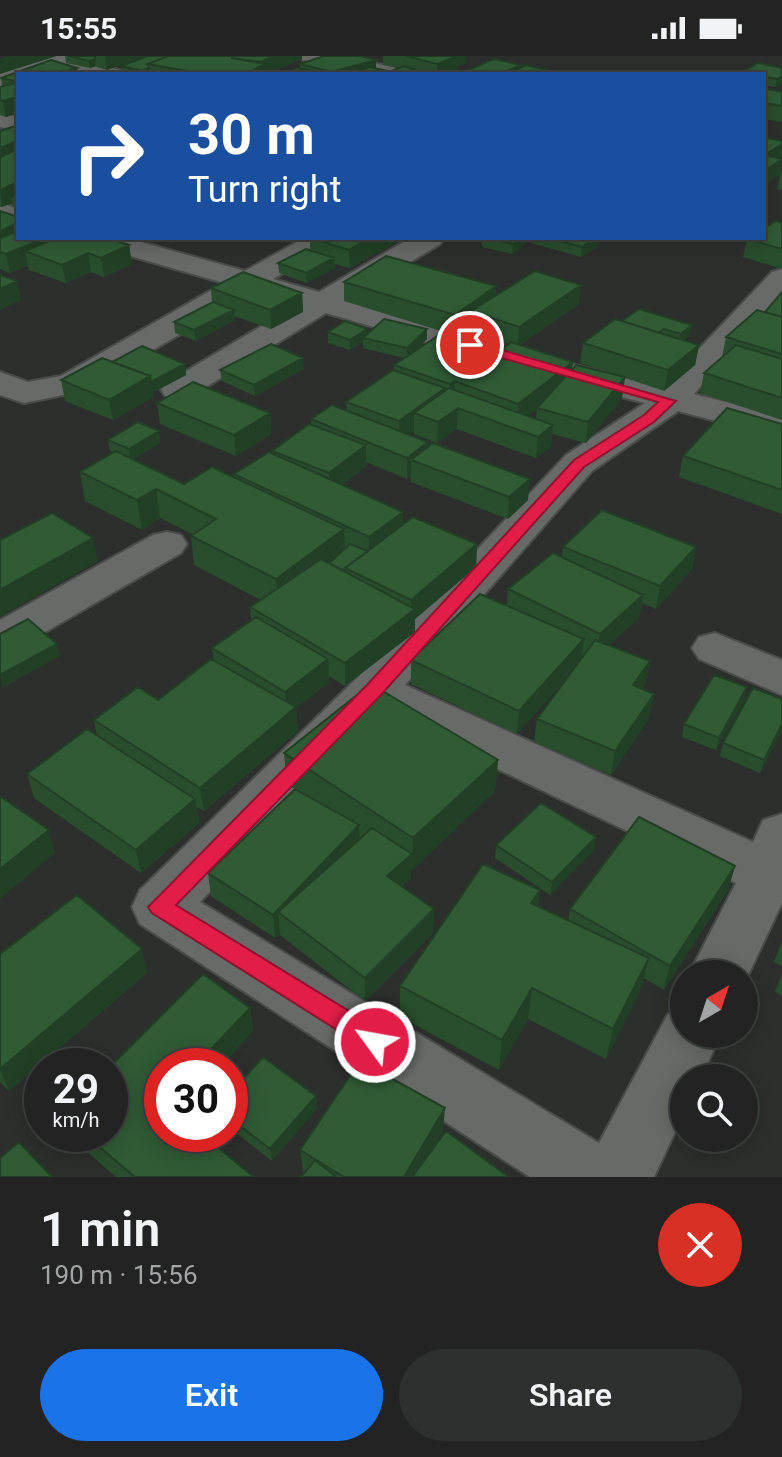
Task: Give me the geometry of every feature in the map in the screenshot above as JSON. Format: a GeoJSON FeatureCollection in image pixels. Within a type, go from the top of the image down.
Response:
{"type":"FeatureCollection","features":[{"type":"Feature","properties":{"kind":"street"},"geometry":{"type":"LineString","coordinates":[[24,72],[59,59],[106,72]]}},
{"type":"Feature","properties":{"kind":"street"},"geometry":{"type":"LineString","coordinates":[[305,59],[387,72]]}},
{"type":"Feature","properties":{"kind":"street"},"geometry":{"type":"LineString","coordinates":[[0,382],[24,393],[71,384],[320,240]]}},
{"type":"Feature","properties":{"kind":"street"},"geometry":{"type":"LineString","coordinates":[[178,390],[427,240]]}},
{"type":"Feature","properties":{"kind":"street"},"geometry":{"type":"LineString","coordinates":[[130,247],[669,401],[782,427]]}},
{"type":"Feature","properties":{"kind":"street"},"geometry":{"type":"LineString","coordinates":[[591,1177],[160,907],[374,690],[579,463],[649,418],[669,401],[782,278]]}},
{"type":"Feature","properties":{"kind":"street"},"geometry":{"type":"LineString","coordinates":[[0,639],[167,544]]}},
{"type":"Feature","properties":{"kind":"street"},"geometry":{"type":"LineString","coordinates":[[715,648],[782,679]]}},
{"type":"Feature","properties":{"kind":"street"},"geometry":{"type":"LineString","coordinates":[[374,690],[777,863],[726,960]]}},
{"type":"Feature","properties":{"kind":"street"},"geometry":{"type":"LineString","coordinates":[[618,1177],[683,1048]]}},
{"type":"Feature","properties":{"kind":"building"},"geometry":{"type":"Polygon","coordinates":[[[69,56],[95,56],[95,59],[89,61],[69,56]]]}},
{"type":"Feature","properties":{"kind":"building"},"geometry":{"type":"Polygon","coordinates":[[[148,56],[168,56],[148,64],[149,68],[142,71],[121,66],[148,56]]]}},
{"type":"Feature","properties":{"kind":"building"},"geometry":{"type":"Polygon","coordinates":[[[168,56],[274,56],[261,62],[231,58],[266,64],[255,69],[265,72],[192,72],[148,64],[168,56]]]}},
{"type":"Feature","properties":{"kind":"building"},"geometry":{"type":"Polygon","coordinates":[[[324,56],[360,56],[376,60],[332,72],[300,64],[324,56]]]}},
{"type":"Feature","properties":{"kind":"building"},"geometry":{"type":"Polygon","coordinates":[[[406,56],[458,56],[437,64],[406,56]]]}},
{"type":"Feature","properties":{"kind":"building"},"geometry":{"type":"Polygon","coordinates":[[[494,59],[521,65],[505,72],[464,72],[494,59]]]}},
{"type":"Feature","properties":{"kind":"building"},"geometry":{"type":"Polygon","coordinates":[[[51,60],[77,68],[63,72],[18,72],[51,60]]]}},
{"type":"Feature","properties":{"kind":"building"},"geometry":{"type":"Polygon","coordinates":[[[758,63],[782,68],[782,76],[777,79],[766,77],[766,72],[743,72],[758,63]]]}},
{"type":"Feature","properties":{"kind":"building"},"geometry":{"type":"Polygon","coordinates":[[[526,65],[547,70],[542,72],[511,72],[526,65]]]}},
{"type":"Feature","properties":{"kind":"building"},"geometry":{"type":"Polygon","coordinates":[[[404,66],[414,69],[407,72],[389,72],[404,66]]]}},
{"type":"Feature","properties":{"kind":"building"},"geometry":{"type":"Polygon","coordinates":[[[369,67],[388,71],[386,72],[357,72],[369,67]]]}},
{"type":"Feature","properties":{"kind":"building"},"geometry":{"type":"Polygon","coordinates":[[[296,68],[323,72],[289,72],[296,68]]]}},
{"type":"Feature","properties":{"kind":"building"},"geometry":{"type":"Polygon","coordinates":[[[16,73],[16,82],[1,78],[16,73]]]}},
{"type":"Feature","properties":{"kind":"building"},"geometry":{"type":"Polygon","coordinates":[[[16,83],[16,98],[0,100],[0,87],[16,83]]]}},
{"type":"Feature","properties":{"kind":"building"},"geometry":{"type":"Polygon","coordinates":[[[766,88],[782,92],[782,106],[766,103],[766,88]]]}},
{"type":"Feature","properties":{"kind":"building"},"geometry":{"type":"Polygon","coordinates":[[[16,126],[16,142],[0,148],[0,131],[16,126]]]}},
{"type":"Feature","properties":{"kind":"building"},"geometry":{"type":"Polygon","coordinates":[[[766,137],[782,141],[766,154],[766,137]]]}},
{"type":"Feature","properties":{"kind":"building"},"geometry":{"type":"Polygon","coordinates":[[[16,150],[16,183],[0,190],[0,157],[16,150]]]}},
{"type":"Feature","properties":{"kind":"building"},"geometry":{"type":"Polygon","coordinates":[[[766,155],[782,159],[766,170],[766,155]]]}},
{"type":"Feature","properties":{"kind":"building"},"geometry":{"type":"Polygon","coordinates":[[[0,211],[16,216],[16,224],[0,231],[0,211]]]}},
{"type":"Feature","properties":{"kind":"building"},"geometry":{"type":"Polygon","coordinates":[[[776,221],[782,223],[782,249],[750,240],[766,240],[766,227],[776,221]]]}},
{"type":"Feature","properties":{"kind":"building"},"geometry":{"type":"Polygon","coordinates":[[[16,232],[16,240],[41,240],[6,254],[0,252],[0,238],[16,232]]]}},
{"type":"Feature","properties":{"kind":"building"},"geometry":{"type":"Polygon","coordinates":[[[51,240],[113,240],[129,245],[101,258],[88,253],[62,265],[25,251],[51,240]]]}},
{"type":"Feature","properties":{"kind":"building"},"geometry":{"type":"Polygon","coordinates":[[[317,240],[367,240],[349,250],[317,240]]]}},
{"type":"Feature","properties":{"kind":"building"},"geometry":{"type":"Polygon","coordinates":[[[495,240],[518,240],[513,244],[495,240]]]}},
{"type":"Feature","properties":{"kind":"building"},"geometry":{"type":"Polygon","coordinates":[[[556,240],[593,240],[582,247],[556,240]]]}},
{"type":"Feature","properties":{"kind":"building"},"geometry":{"type":"Polygon","coordinates":[[[306,249],[334,258],[306,273],[278,263],[306,249]]]}},
{"type":"Feature","properties":{"kind":"building"},"geometry":{"type":"Polygon","coordinates":[[[386,256],[496,286],[455,315],[344,282],[386,256]]]}},
{"type":"Feature","properties":{"kind":"building"},"geometry":{"type":"Polygon","coordinates":[[[535,271],[581,285],[519,327],[471,311],[535,271]]]}},
{"type":"Feature","properties":{"kind":"building"},"geometry":{"type":"Polygon","coordinates":[[[243,272],[302,293],[270,310],[211,288],[243,272]]]}},
{"type":"Feature","properties":{"kind":"building"},"geometry":{"type":"Polygon","coordinates":[[[0,275],[17,281],[0,289],[0,275]]]}},
{"type":"Feature","properties":{"kind":"building"},"geometry":{"type":"Polygon","coordinates":[[[782,292],[782,317],[765,312],[782,292]]]}},
{"type":"Feature","properties":{"kind":"building"},"geometry":{"type":"Polygon","coordinates":[[[213,302],[234,310],[194,330],[174,322],[213,302]]]}},
{"type":"Feature","properties":{"kind":"building"},"geometry":{"type":"Polygon","coordinates":[[[639,309],[692,325],[681,334],[664,329],[659,333],[622,321],[639,309]]]}},
{"type":"Feature","properties":{"kind":"building"},"geometry":{"type":"Polygon","coordinates":[[[757,310],[782,317],[782,354],[726,337],[757,310]]]}},
{"type":"Feature","properties":{"kind":"building"},"geometry":{"type":"Polygon","coordinates":[[[384,319],[427,329],[407,348],[363,338],[384,319]]]}},
{"type":"Feature","properties":{"kind":"building"},"geometry":{"type":"Polygon","coordinates":[[[615,319],[699,345],[668,370],[583,343],[615,319]]]}},
{"type":"Feature","properties":{"kind":"building"},"geometry":{"type":"Polygon","coordinates":[[[345,321],[367,329],[350,340],[328,332],[345,321]]]}},
{"type":"Feature","properties":{"kind":"building"},"geometry":{"type":"Polygon","coordinates":[[[448,329],[502,346],[479,365],[511,342],[573,362],[518,404],[455,381],[450,384],[394,365],[448,329]]]}},
{"type":"Feature","properties":{"kind":"building"},"geometry":{"type":"Polygon","coordinates":[[[271,344],[303,358],[254,385],[220,370],[271,344]]]}},
{"type":"Feature","properties":{"kind":"building"},"geometry":{"type":"Polygon","coordinates":[[[736,345],[782,359],[782,398],[704,373],[736,345]]]}},
{"type":"Feature","properties":{"kind":"building"},"geometry":{"type":"Polygon","coordinates":[[[142,346],[185,364],[151,382],[150,376],[112,362],[142,346]]]}},
{"type":"Feature","properties":{"kind":"building"},"geometry":{"type":"Polygon","coordinates":[[[102,358],[150,376],[109,400],[61,380],[102,358]]]}},
{"type":"Feature","properties":{"kind":"building"},"geometry":{"type":"Polygon","coordinates":[[[576,365],[625,377],[588,422],[537,408],[576,365]]]}},
{"type":"Feature","properties":{"kind":"building"},"geometry":{"type":"Polygon","coordinates":[[[393,370],[445,388],[399,421],[346,402],[393,370]]]}},
{"type":"Feature","properties":{"kind":"building"},"geometry":{"type":"Polygon","coordinates":[[[193,382],[270,413],[234,435],[157,403],[193,382]]]}},
{"type":"Feature","properties":{"kind":"building"},"geometry":{"type":"Polygon","coordinates":[[[449,388],[553,425],[538,437],[458,408],[438,422],[414,413],[449,388]]]}},
{"type":"Feature","properties":{"kind":"building"},"geometry":{"type":"Polygon","coordinates":[[[332,405],[428,442],[407,458],[311,419],[332,405]]]}},
{"type":"Feature","properties":{"kind":"building"},"geometry":{"type":"Polygon","coordinates":[[[727,408],[782,424],[782,490],[683,456],[727,408]]]}},
{"type":"Feature","properties":{"kind":"building"},"geometry":{"type":"Polygon","coordinates":[[[138,422],[159,431],[129,449],[108,440],[138,422]]]}},
{"type":"Feature","properties":{"kind":"building"},"geometry":{"type":"Polygon","coordinates":[[[309,424],[366,445],[329,473],[272,451],[309,424]]]}},
{"type":"Feature","properties":{"kind":"building"},"geometry":{"type":"Polygon","coordinates":[[[433,443],[530,479],[509,497],[411,460],[433,443]]]}},
{"type":"Feature","properties":{"kind":"building"},"geometry":{"type":"Polygon","coordinates":[[[116,451],[184,484],[212,467],[344,529],[276,579],[191,536],[216,519],[156,489],[137,500],[80,472],[116,451]]]}},
{"type":"Feature","properties":{"kind":"building"},"geometry":{"type":"Polygon","coordinates":[[[269,452],[403,512],[369,537],[234,474],[269,452]]]}},
{"type":"Feature","properties":{"kind":"building"},"geometry":{"type":"Polygon","coordinates":[[[602,510],[696,547],[660,586],[563,547],[602,510]]]}},
{"type":"Feature","properties":{"kind":"building"},"geometry":{"type":"Polygon","coordinates":[[[52,513],[93,538],[0,590],[0,540],[52,513]]]}},
{"type":"Feature","properties":{"kind":"building"},"geometry":{"type":"Polygon","coordinates":[[[413,517],[477,544],[411,600],[345,568],[413,517]]]}},
{"type":"Feature","properties":{"kind":"building"},"geometry":{"type":"Polygon","coordinates":[[[350,544],[368,551],[345,568],[346,572],[329,563],[350,544]]]}},
{"type":"Feature","properties":{"kind":"building"},"geometry":{"type":"Polygon","coordinates":[[[553,553],[643,595],[600,634],[508,589],[553,553]]]}},
{"type":"Feature","properties":{"kind":"building"},"geometry":{"type":"Polygon","coordinates":[[[321,559],[415,609],[345,663],[250,607],[321,559]]]}},
{"type":"Feature","properties":{"kind":"building"},"geometry":{"type":"Polygon","coordinates":[[[480,594],[584,639],[519,711],[411,660],[480,594]]]}},
{"type":"Feature","properties":{"kind":"building"},"geometry":{"type":"Polygon","coordinates":[[[256,617],[328,659],[285,692],[212,648],[256,617]]]}},
{"type":"Feature","properties":{"kind":"building"},"geometry":{"type":"Polygon","coordinates":[[[28,619],[57,644],[0,675],[0,634],[28,619]]]}},
{"type":"Feature","properties":{"kind":"building"},"geometry":{"type":"Polygon","coordinates":[[[595,640],[650,661],[633,685],[654,694],[615,751],[537,719],[595,640]]]}},
{"type":"Feature","properties":{"kind":"building"},"geometry":{"type":"Polygon","coordinates":[[[211,659],[296,707],[200,788],[94,720],[138,687],[158,700],[211,659]]]}},
{"type":"Feature","properties":{"kind":"building"},"geometry":{"type":"Polygon","coordinates":[[[714,675],[747,687],[719,738],[684,724],[714,675]]]}},
{"type":"Feature","properties":{"kind":"building"},"geometry":{"type":"Polygon","coordinates":[[[371,684],[498,760],[413,838],[284,753],[371,684]]]}},
{"type":"Feature","properties":{"kind":"building"},"geometry":{"type":"Polygon","coordinates":[[[753,688],[782,699],[782,724],[764,760],[723,743],[753,688]]]}},
{"type":"Feature","properties":{"kind":"building"},"geometry":{"type":"Polygon","coordinates":[[[87,729],[195,799],[136,850],[27,774],[87,729]]]}},
{"type":"Feature","properties":{"kind":"building"},"geometry":{"type":"Polygon","coordinates":[[[295,789],[359,825],[273,915],[208,873],[295,789]]]}},
{"type":"Feature","properties":{"kind":"building"},"geometry":{"type":"Polygon","coordinates":[[[0,796],[49,830],[0,869],[0,796]]]}},
{"type":"Feature","properties":{"kind":"building"},"geometry":{"type":"Polygon","coordinates":[[[541,803],[596,837],[552,882],[496,845],[541,803]]]}},
{"type":"Feature","properties":{"kind":"building"},"geometry":{"type":"Polygon","coordinates":[[[639,817],[735,866],[674,960],[670,960],[670,966],[570,909],[639,817]]]}},
{"type":"Feature","properties":{"kind":"building"},"geometry":{"type":"Polygon","coordinates":[[[372,828],[412,854],[387,876],[434,909],[365,978],[278,912],[372,828]]]}},
{"type":"Feature","properties":{"kind":"building"},"geometry":{"type":"Polygon","coordinates":[[[483,864],[540,890],[531,903],[649,958],[613,1029],[532,988],[502,1040],[400,986],[483,864]]]}},
{"type":"Feature","properties":{"kind":"building"},"geometry":{"type":"Polygon","coordinates":[[[77,895],[142,949],[0,1069],[0,954],[77,895]]]}},
{"type":"Feature","properties":{"kind":"building"},"geometry":{"type":"Polygon","coordinates":[[[203,974],[250,1008],[212,1048],[144,1048],[144,1152],[223,1152],[254,1177],[135,1177],[105,1152],[128,1152],[128,1049],[203,974]]]}},
{"type":"Feature","properties":{"kind":"building"},"geometry":{"type":"Polygon","coordinates":[[[263,1057],[316,1096],[270,1149],[248,1132],[248,1074],[263,1057]]]}},
{"type":"Feature","properties":{"kind":"building"},"geometry":{"type":"Polygon","coordinates":[[[360,1061],[445,1108],[404,1177],[344,1177],[300,1150],[360,1061]]]}},
{"type":"Feature","properties":{"kind":"building"},"geometry":{"type":"Polygon","coordinates":[[[446,1131],[509,1177],[412,1177],[446,1131]]]}},
{"type":"Feature","properties":{"kind":"building"},"geometry":{"type":"Polygon","coordinates":[[[19,1142],[24,1152],[28,1152],[52,1177],[0,1177],[0,1158],[19,1142]]]}},
{"type":"Feature","properties":{"kind":"building"},"geometry":{"type":"Polygon","coordinates":[[[315,1160],[336,1177],[301,1177],[315,1160]]]}},
{"type":"Feature","properties":{"kind":"route"},"geometry":{"type":"LineString","coordinates":[[375,1042],[160,907],[374,690],[579,463],[649,418],[669,401],[470,345]]}}]}
